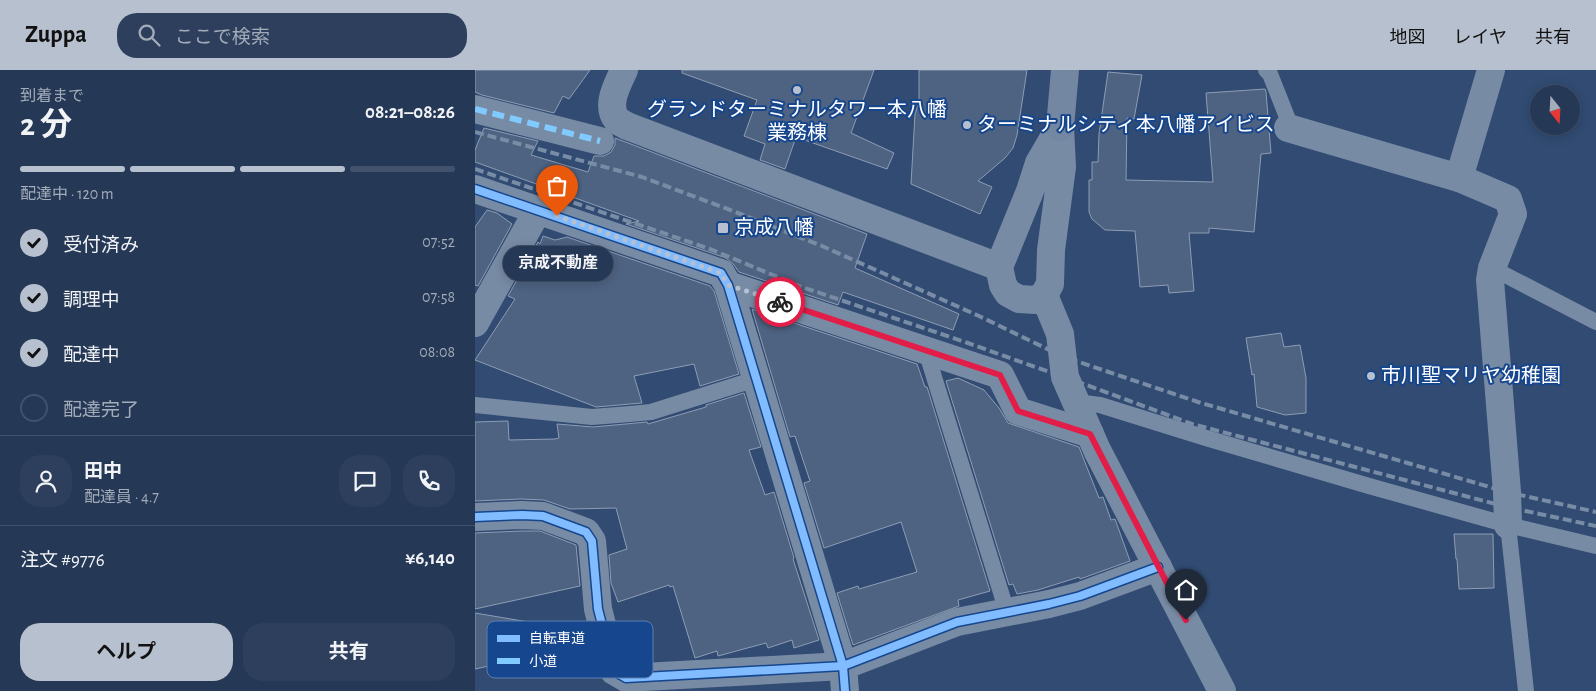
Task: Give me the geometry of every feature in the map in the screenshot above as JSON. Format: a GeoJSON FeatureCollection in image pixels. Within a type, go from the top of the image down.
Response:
{"type":"FeatureCollection","features":[{"type":"Feature","properties":{"kind":"street"},"geometry":{"type":"LineString","coordinates":[[624,70],[613,93],[613,111],[617,121],[999,267]]}},
{"type":"Feature","properties":{"kind":"street"},"geometry":{"type":"LineString","coordinates":[[1060,127],[1039,163],[1030,191],[999,267],[1003,285],[1008,293],[1019,299],[1036,300],[1044,294],[1050,284],[1051,250],[1062,167],[1060,127],[1065,70]]}},
{"type":"Feature","properties":{"kind":"street"},"geometry":{"type":"LineString","coordinates":[[1459,178],[1491,70]]}},
{"type":"Feature","properties":{"kind":"street"},"geometry":{"type":"LineString","coordinates":[[475,109],[600,142]]}},
{"type":"Feature","properties":{"kind":"street"},"geometry":{"type":"LineString","coordinates":[[1288,128],[1459,178],[1507,199],[1513,214],[1492,268],[1491,280],[1508,525]]}},
{"type":"Feature","properties":{"kind":"street"},"geometry":{"type":"LineString","coordinates":[[475,190],[721,273],[728,285],[844,678]]}},
{"type":"Feature","properties":{"kind":"street"},"geometry":{"type":"LineString","coordinates":[[475,323],[538,210]]}},
{"type":"Feature","properties":{"kind":"street"},"geometry":{"type":"LineString","coordinates":[[728,285],[1000,375],[1018,411],[1090,434]]}},
{"type":"Feature","properties":{"kind":"street"},"geometry":{"type":"LineString","coordinates":[[1044,294],[1061,334],[1065,376],[1090,434],[1222,691]]}},
{"type":"Feature","properties":{"kind":"street"},"geometry":{"type":"LineString","coordinates":[[475,517],[543,516],[586,532],[592,541],[598,609],[601,621]]}},
{"type":"Feature","properties":{"kind":"street"},"geometry":{"type":"LineString","coordinates":[[635,684],[844,678],[957,622],[1080,596],[1158,567]]}},
{"type":"Feature","properties":{"kind":"lane"},"geometry":{"type":"LineString","coordinates":[[1266,70],[1270,74],[1287,117],[1288,128]]}},
{"type":"Feature","properties":{"kind":"lane"},"geometry":{"type":"LineString","coordinates":[[1492,268],[1596,322]]}},
{"type":"Feature","properties":{"kind":"lane"},"geometry":{"type":"LineString","coordinates":[[926,351],[1007,612]]}},
{"type":"Feature","properties":{"kind":"lane"},"geometry":{"type":"LineString","coordinates":[[475,405],[592,417],[651,412],[756,379]]}},
{"type":"Feature","properties":{"kind":"lane"},"geometry":{"type":"LineString","coordinates":[[1076,402],[1100,405],[1206,438],[1508,525],[1596,546]]}},
{"type":"Feature","properties":{"kind":"lane"},"geometry":{"type":"LineString","coordinates":[[1508,525],[1526,691]]}},
{"type":"Feature","properties":{"kind":"building"},"geometry":{"type":"Polygon","coordinates":[[[475,70],[590,70],[569,99],[563,96],[554,113],[475,92],[475,70]]]}},
{"type":"Feature","properties":{"kind":"building"},"geometry":{"type":"Polygon","coordinates":[[[682,70],[874,70],[851,133],[894,153],[887,169],[796,137],[785,169],[760,160],[765,144],[744,136],[757,100],[682,73],[682,70]]]}},
{"type":"Feature","properties":{"kind":"building","name":"ターミナルシティ本八幡アイビス"},"geometry":{"type":"Polygon","coordinates":[[[919,70],[1027,70],[1017,135],[1013,148],[1005,158],[978,181],[992,187],[980,214],[911,184],[915,114],[919,102],[919,70]]]}},
{"type":"Feature","properties":{"kind":"building"},"geometry":{"type":"Polygon","coordinates":[[[1108,72],[1142,75],[1134,119],[1127,118],[1126,180],[1213,182],[1206,93],[1265,89],[1271,153],[1261,154],[1254,232],[1209,228],[1209,233],[1189,233],[1194,291],[1169,293],[1168,285],[1140,287],[1135,231],[1105,230],[1092,219],[1089,212],[1089,180],[1092,180],[1092,162],[1098,162],[1099,134],[1108,72]]]}},
{"type":"Feature","properties":{"kind":"building"},"geometry":{"type":"Polygon","coordinates":[[[484,128],[538,141],[531,155],[588,172],[594,156],[604,156],[611,152],[615,145],[615,138],[867,234],[855,268],[959,314],[953,330],[843,292],[838,305],[739,272],[726,258],[626,224],[639,221],[475,162],[475,150],[484,128]]]}},
{"type":"Feature","properties":{"kind":"building"},"geometry":{"type":"Polygon","coordinates":[[[487,210],[497,213],[512,224],[478,286],[475,285],[475,227],[487,210]]]}},
{"type":"Feature","properties":{"kind":"building"},"geometry":{"type":"Polygon","coordinates":[[[543,236],[555,240],[567,237],[710,286],[714,291],[739,374],[700,386],[694,364],[634,376],[642,403],[596,407],[475,360],[515,299],[508,296],[543,236]]]}},
{"type":"Feature","properties":{"kind":"building"},"geometry":{"type":"Polygon","coordinates":[[[752,309],[917,364],[925,387],[927,387],[990,591],[958,600],[959,606],[853,645],[837,593],[858,586],[859,589],[917,572],[901,522],[824,548],[804,483],[810,481],[795,436],[790,437],[752,309]]]}},
{"type":"Feature","properties":{"kind":"building"},"geometry":{"type":"Polygon","coordinates":[[[1281,333],[1284,347],[1300,345],[1306,378],[1306,413],[1285,415],[1257,407],[1254,374],[1252,375],[1246,338],[1281,333]]]}},
{"type":"Feature","properties":{"kind":"building"},"geometry":{"type":"Polygon","coordinates":[[[958,378],[984,390],[999,408],[1008,423],[1079,447],[1099,498],[1103,497],[1111,520],[1115,519],[1130,561],[1080,579],[1079,577],[1038,590],[1017,594],[1013,584],[1009,585],[946,381],[958,378]]]}},
{"type":"Feature","properties":{"kind":"building"},"geometry":{"type":"Polygon","coordinates":[[[744,393],[761,447],[749,450],[765,495],[774,492],[819,640],[794,648],[792,640],[768,648],[766,643],[718,656],[717,651],[695,658],[673,586],[670,587],[669,585],[618,602],[611,583],[609,555],[627,549],[616,508],[570,509],[544,500],[475,501],[475,422],[508,421],[509,440],[555,439],[559,438],[557,424],[593,427],[647,422],[648,424],[706,407],[706,405],[744,393]]]}},
{"type":"Feature","properties":{"kind":"building"},"geometry":{"type":"Polygon","coordinates":[[[540,531],[576,545],[580,586],[475,609],[475,533],[540,531]]]}},
{"type":"Feature","properties":{"kind":"building"},"geometry":{"type":"Polygon","coordinates":[[[1454,534],[1493,534],[1494,588],[1459,589],[1454,534]]]}},
{"type":"Feature","properties":{"kind":"building"},"geometry":{"type":"Polygon","coordinates":[[[475,613],[523,621],[487,621],[487,666],[475,669],[475,613]]]}},
{"type":"Feature","properties":{"kind":"railway"},"geometry":{"type":"LineString","coordinates":[[475,132],[642,177],[733,211],[822,246],[979,316],[1064,357],[1198,402],[1507,492],[1596,512]]}},
{"type":"Feature","properties":{"kind":"railway"},"geometry":{"type":"LineString","coordinates":[[475,169],[710,249],[802,287],[1065,377],[1192,424],[1507,507],[1596,526]]}},
{"type":"Feature","properties":{"kind":"marked path"},"geometry":{"type":"LineString","coordinates":[[475,109],[600,141]]}},
{"type":"Feature","properties":{"kind":"cycle path"},"geometry":{"type":"LineString","coordinates":[[475,189],[721,273],[728,285],[843,666],[845,691]]}},
{"type":"Feature","properties":{"kind":"cycle path"},"geometry":{"type":"LineString","coordinates":[[475,517],[543,516],[586,532],[592,541],[598,609],[601,621]]}},
{"type":"Feature","properties":{"kind":"cycle path"},"geometry":{"type":"LineString","coordinates":[[653,677],[843,666],[957,622],[1080,596],[1158,567]]}},
{"type":"Feature","properties":{"kind":"way so far"},"geometry":{"type":"LineString","coordinates":[[557,216],[721,273],[728,285],[780,302]]}},
{"type":"Feature","properties":{"kind":"place","name":"グランドターミナルタワー本八幡 業務棟"},"geometry":{"type":"Point","coordinates":[797,90]}},
{"type":"Feature","properties":{"kind":"place","name":"ターミナルシティ本八幡アイビス"},"geometry":{"type":"Point","coordinates":[967,125]}},
{"type":"Feature","properties":{"kind":"place","name":"京成不動産"},"geometry":{"type":"Point","coordinates":[557,216]}},
{"type":"Feature","properties":{"kind":"place","name":"京成八幡"},"geometry":{"type":"Point","coordinates":[723,228]}},
{"type":"Feature","properties":{"kind":"place","name":"市川聖マリヤ幼稚園"},"geometry":{"type":"Point","coordinates":[1371,376]}},
{"type":"Feature","properties":{"kind":"route"},"geometry":{"type":"LineString","coordinates":[[780,302],[1000,375],[1018,411],[1090,434],[1186,620]]}}]}
